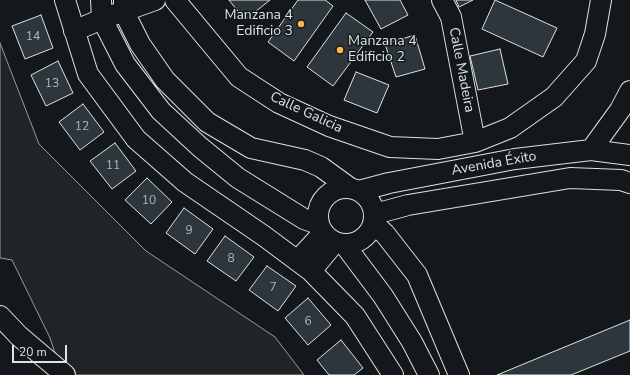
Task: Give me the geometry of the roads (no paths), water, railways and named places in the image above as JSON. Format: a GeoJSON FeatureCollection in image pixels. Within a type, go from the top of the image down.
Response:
{"type":"FeatureCollection","features":[{"type":"Feature","properties":{"kind":"street"},"geometry":{"type":"LineString","coordinates":[[65,0],[88,74],[136,138],[185,182],[305,266],[355,316],[394,375]]}},
{"type":"Feature","properties":{"kind":"street"},"geometry":{"type":"LineString","coordinates":[[74,32],[101,10],[155,0]]}},
{"type":"Feature","properties":{"kind":"street","name":"Calle Galicia"},"geometry":{"type":"LineString","coordinates":[[175,0],[239,77],[278,104],[329,126],[390,147],[438,149],[475,142],[510,128],[554,97],[586,61],[594,34],[601,0]]}},
{"type":"Feature","properties":{"kind":"street","name":"Calle Madeira"},"geometry":{"type":"LineString","coordinates":[[442,0],[451,17],[475,142]]}},
{"type":"Feature","properties":{"kind":"street"},"geometry":{"type":"LineString","coordinates":[[101,10],[125,64],[161,111],[200,147],[238,178],[330,236],[353,244],[362,240],[369,233],[374,219],[373,205],[367,197],[321,167],[306,160],[251,148],[207,122],[165,80],[140,44],[124,6]]}},
{"type":"Feature","properties":{"kind":"street"},"geometry":{"type":"LineString","coordinates":[[591,150],[620,110],[630,91]]}},
{"type":"Feature","properties":{"kind":"street"},"geometry":{"type":"LineString","coordinates":[[510,128],[515,159]]}},
{"type":"Feature","properties":{"kind":"street"},"geometry":{"type":"LineString","coordinates":[[438,149],[441,174]]}},
{"type":"Feature","properties":{"kind":"street","name":"Avenida Éxito"},"geometry":{"type":"LineString","coordinates":[[355,189],[515,159],[591,150],[630,155]]}},
{"type":"Feature","properties":{"kind":"street","name":"Avenida Éxito"},"geometry":{"type":"LineString","coordinates":[[374,219],[408,205],[570,178],[621,180],[630,183]]}},
{"type":"Feature","properties":{"kind":"street"},"geometry":{"type":"LineString","coordinates":[[355,189],[340,188],[332,191],[324,197],[317,214],[330,236],[383,296],[412,342],[429,375]]}},
{"type":"Feature","properties":{"kind":"street"},"geometry":{"type":"LineString","coordinates":[[374,219],[417,275],[459,375]]}},
{"type":"Feature","properties":{"kind":"street"},"geometry":{"type":"LineString","coordinates":[[305,266],[330,236]]}},
{"type":"Feature","properties":{"kind":"street"},"geometry":{"type":"LineString","coordinates":[[0,316],[19,336],[65,375]]}},
{"type":"Feature","properties":{"kind":"place","name":"Manzana 4 Edificio 3"},"geometry":{"type":"Point","coordinates":[301,24]}},
{"type":"Feature","properties":{"kind":"place","name":"Manzana 4 Edificio 2"},"geometry":{"type":"Point","coordinates":[340,50]}}]}
